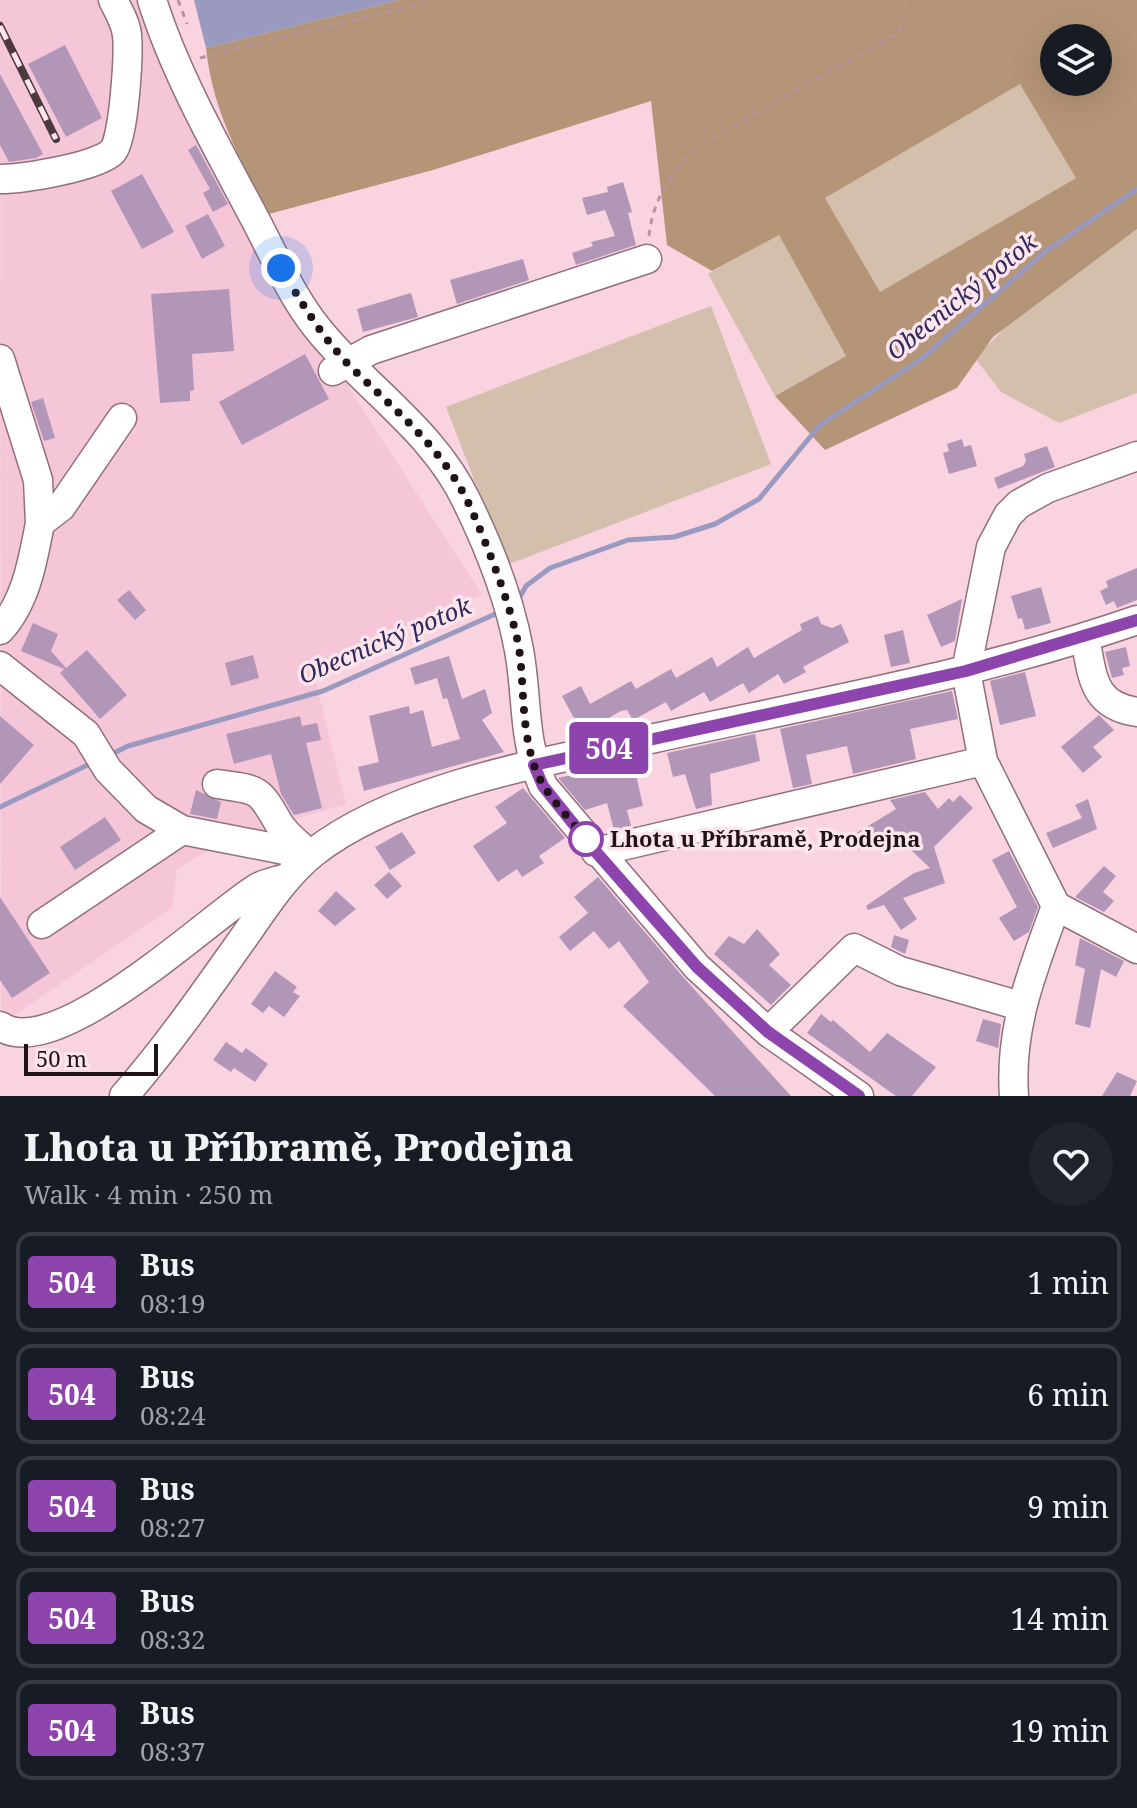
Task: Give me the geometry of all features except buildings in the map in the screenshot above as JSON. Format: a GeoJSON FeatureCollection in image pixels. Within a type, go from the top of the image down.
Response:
{"type":"FeatureCollection","features":[{"type":"Feature","properties":{"kind":"street"},"geometry":{"type":"LineString","coordinates":[[0,179],[99,161],[114,150],[120,130],[127,33],[113,0]]}},
{"type":"Feature","properties":{"kind":"street"},"geometry":{"type":"LineString","coordinates":[[152,0],[184,75],[281,268],[340,367],[417,429],[445,463],[467,501],[508,608],[520,654],[524,723],[534,765],[543,786],[596,852],[697,967],[768,1032],[859,1096]]}},
{"type":"Feature","properties":{"kind":"street"},"geometry":{"type":"LineString","coordinates":[[340,367],[371,350],[647,259]]}},
{"type":"Feature","properties":{"kind":"street"},"geometry":{"type":"LineString","coordinates":[[0,359],[38,480],[40,523],[30,573],[8,621],[0,630]]}},
{"type":"Feature","properties":{"kind":"street"},"geometry":{"type":"LineString","coordinates":[[40,523],[61,507],[122,418]]}},
{"type":"Feature","properties":{"kind":"street"},"geometry":{"type":"LineString","coordinates":[[1137,456],[1040,492],[1008,515],[991,547],[966,671],[983,761],[1056,906],[1137,949]]}},
{"type":"Feature","properties":{"kind":"street"},"geometry":{"type":"LineString","coordinates":[[124,1096],[163,1051],[286,878],[310,855],[347,830],[408,801],[534,765],[966,671],[1137,620]]}},
{"type":"Feature","properties":{"kind":"street"},"geometry":{"type":"LineString","coordinates":[[1085,638],[1094,682],[1103,699],[1117,709],[1137,712]]}},
{"type":"Feature","properties":{"kind":"street"},"geometry":{"type":"LineString","coordinates":[[0,666],[86,734],[101,759],[146,809],[182,830],[310,855]]}},
{"type":"Feature","properties":{"kind":"street"},"geometry":{"type":"LineString","coordinates":[[596,852],[983,761]]}},
{"type":"Feature","properties":{"kind":"street"},"geometry":{"type":"LineString","coordinates":[[217,784],[261,794],[271,805],[279,824],[310,855]]}},
{"type":"Feature","properties":{"kind":"street"},"geometry":{"type":"LineString","coordinates":[[42,924],[182,830]]}},
{"type":"Feature","properties":{"kind":"street"},"geometry":{"type":"LineString","coordinates":[[0,1026],[27,1032],[53,1028],[160,963],[259,886],[286,878]]}},
{"type":"Feature","properties":{"kind":"street"},"geometry":{"type":"LineString","coordinates":[[1014,1096],[1012,1065],[1020,1006],[1056,906]]}},
{"type":"Feature","properties":{"kind":"street"},"geometry":{"type":"LineString","coordinates":[[768,1032],[854,948],[900,971],[1020,1006]]}},
{"type":"Feature","properties":{"kind":"path"},"geometry":{"type":"LineString","coordinates":[[178,0],[189,30]]}},
{"type":"Feature","properties":{"kind":"path"},"geometry":{"type":"LineString","coordinates":[[184,75],[202,56],[436,0]]}},
{"type":"Feature","properties":{"kind":"path"},"geometry":{"type":"LineString","coordinates":[[647,259],[652,211],[670,176],[694,149],[899,32],[906,0]]}},
{"type":"Feature","properties":{"kind":"shaded area"},"geometry":{"type":"Polygon","coordinates":[[[0,0],[140,0],[250,233],[482,595],[312,666],[346,804],[228,839],[177,869],[172,908],[1,1024],[0,0]]]}},
{"type":"Feature","properties":{"kind":"shaded area"},"geometry":{"type":"Polygon","coordinates":[[[399,0],[1137,0],[1137,229],[993,337],[957,388],[825,450],[775,396],[846,356],[779,235],[712,271],[667,245],[651,101],[433,170],[269,214],[221,114],[206,48],[399,0]],[[1020,84],[825,198],[880,292],[1076,178],[1020,84]]]}},
{"type":"Feature","properties":{"kind":"shaded area"},"geometry":{"type":"Polygon","coordinates":[[[1021,83],[1076,178],[880,293],[825,198],[1021,83]]]}},
{"type":"Feature","properties":{"kind":"shaded area"},"geometry":{"type":"Polygon","coordinates":[[[1137,229],[1137,393],[1059,423],[1001,392],[975,358],[1015,318],[1137,229]]]}},
{"type":"Feature","properties":{"kind":"shaded area"},"geometry":{"type":"Polygon","coordinates":[[[779,234],[846,356],[775,396],[708,274],[779,234]]]}},
{"type":"Feature","properties":{"kind":"shaded area"},"geometry":{"type":"Polygon","coordinates":[[[711,306],[771,464],[507,565],[446,407],[711,306]]]}},
{"type":"Feature","properties":{"kind":"water"},"geometry":{"type":"Polygon","coordinates":[[[194,0],[399,0],[206,48],[194,0]]]}},
{"type":"Feature","properties":{"kind":"waterway","name":"Obecnický potok"},"geometry":{"type":"LineString","coordinates":[[517,602],[526,586],[550,568],[628,540],[674,537],[715,524],[759,499],[820,425],[920,360],[1046,251],[1137,189]]}},
{"type":"Feature","properties":{"kind":"waterway","name":"Obecnický potok"},"geometry":{"type":"LineString","coordinates":[[110,755],[128,746],[323,691],[502,611]]}},
{"type":"Feature","properties":{"kind":"waterway","name":"Obecnický potok"},"geometry":{"type":"LineString","coordinates":[[0,807],[94,762]]}},
{"type":"Feature","properties":{"kind":"railway"},"geometry":{"type":"LineString","coordinates":[[0,26],[56,139]]}},
{"type":"Feature","properties":{"kind":"bus line","name":"504"},"geometry":{"type":"LineString","coordinates":[[859,1096],[768,1032],[697,967],[596,852],[543,786],[534,765],[966,671],[1137,620]]}},
{"type":"Feature","properties":{"kind":"place","name":"Lhota u Příbramě, Prodejna"},"geometry":{"type":"Point","coordinates":[586,839]}},
{"type":"Feature","properties":{"kind":"route"},"geometry":{"type":"LineString","coordinates":[[281,268],[316,327],[347,363],[417,429],[445,463],[467,501],[513,620],[520,654],[524,723],[534,765],[543,786],[586,839]]}}]}
